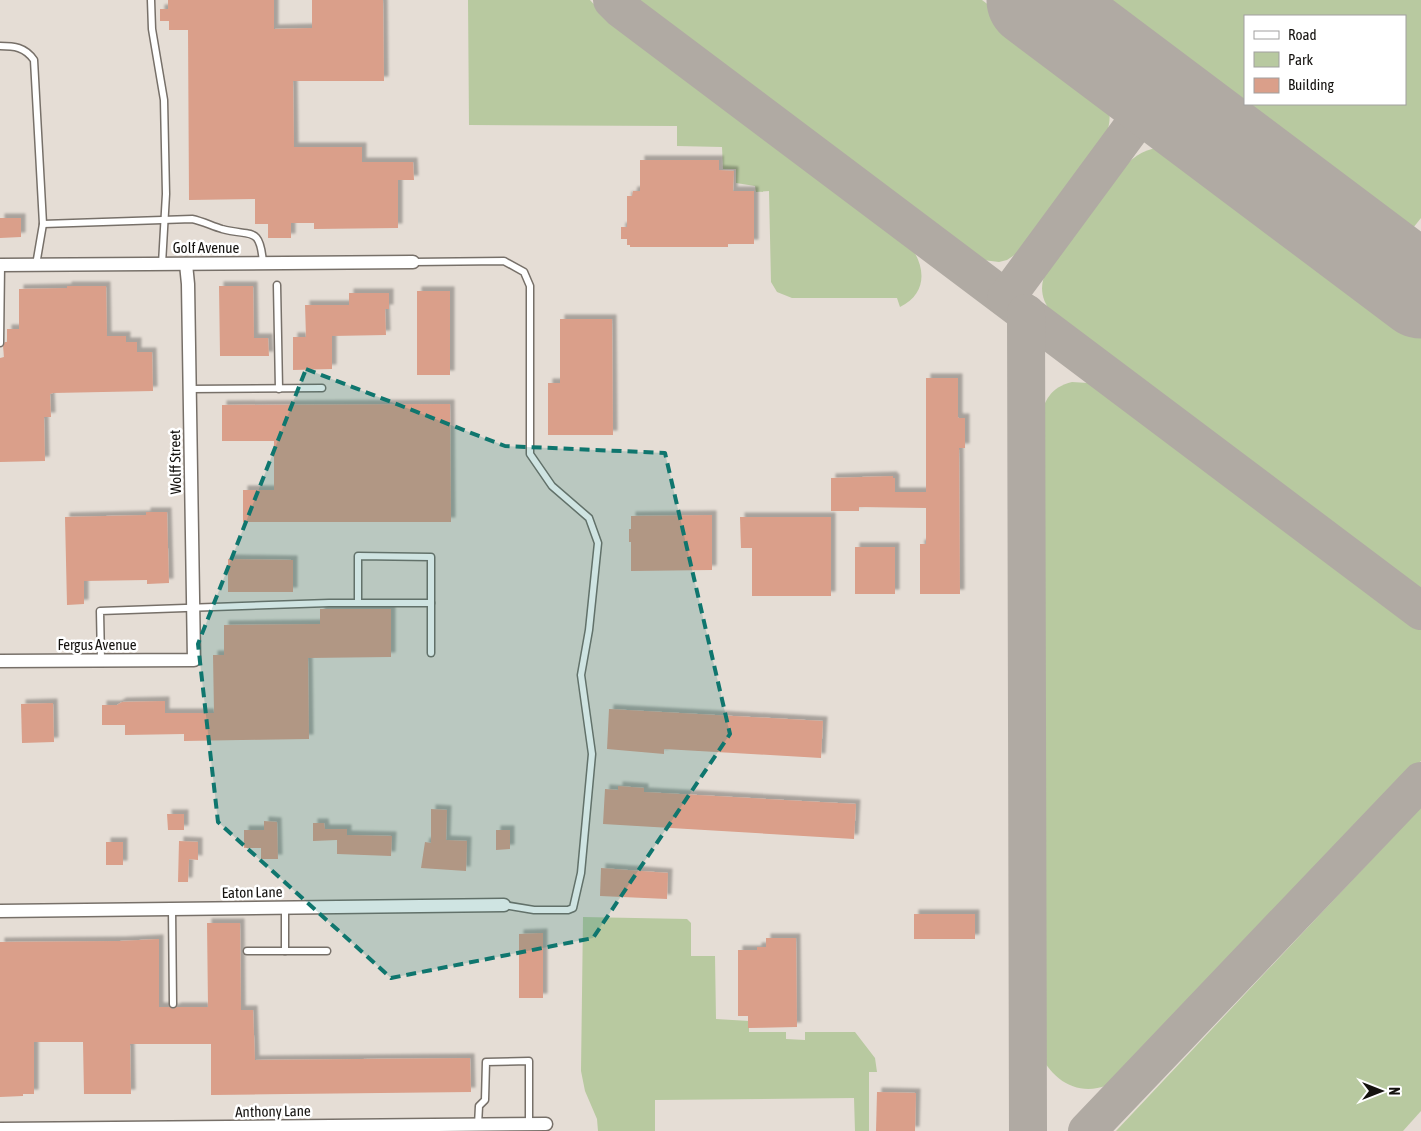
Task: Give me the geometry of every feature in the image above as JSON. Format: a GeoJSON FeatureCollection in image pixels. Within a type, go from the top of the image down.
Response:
{"type":"FeatureCollection","features":[{"type":"Feature","properties":{"kind":"street","name":"Golf Avenue"},"geometry":{"type":"LineString","coordinates":[[1,265],[413,262]]}},
{"type":"Feature","properties":{"kind":"street","name":"Wolff Street"},"geometry":{"type":"LineString","coordinates":[[186,264],[188,284],[194,660]]}},
{"type":"Feature","properties":{"kind":"street","name":"Fergus Avenue"},"geometry":{"type":"LineString","coordinates":[[0,660],[194,660]]}},
{"type":"Feature","properties":{"kind":"street","name":"Eaton Lane"},"geometry":{"type":"LineString","coordinates":[[0,911],[504,905]]}},
{"type":"Feature","properties":{"kind":"street","name":"Anthony Lane"},"geometry":{"type":"LineString","coordinates":[[8,1130],[402,1128],[546,1124]]}},
{"type":"Feature","properties":{"kind":"lane"},"geometry":{"type":"LineString","coordinates":[[151,0],[152,29],[164,100],[165,219],[162,264]]}},
{"type":"Feature","properties":{"kind":"lane"},"geometry":{"type":"LineString","coordinates":[[0,46],[17,46],[29,52],[34,60],[43,224],[36,265]]}},
{"type":"Feature","properties":{"kind":"lane"},"geometry":{"type":"LineString","coordinates":[[43,224],[192,219],[206,222],[219,228],[250,233],[256,237],[260,244],[263,263]]}},
{"type":"Feature","properties":{"kind":"lane"},"geometry":{"type":"LineString","coordinates":[[413,262],[504,261],[524,272],[530,286],[530,454],[552,486],[589,518],[598,543],[589,630],[581,675],[592,754],[581,874],[573,908],[568,910],[534,910],[504,905]]}},
{"type":"Feature","properties":{"kind":"lane"},"geometry":{"type":"LineString","coordinates":[[0,343],[1,265]]}},
{"type":"Feature","properties":{"kind":"lane"},"geometry":{"type":"LineString","coordinates":[[277,286],[279,388]]}},
{"type":"Feature","properties":{"kind":"lane"},"geometry":{"type":"LineString","coordinates":[[190,389],[322,388]]}},
{"type":"Feature","properties":{"kind":"lane"},"geometry":{"type":"LineString","coordinates":[[358,603],[358,556],[431,557],[431,653]]}},
{"type":"Feature","properties":{"kind":"lane"},"geometry":{"type":"LineString","coordinates":[[101,660],[100,611],[358,603],[431,603]]}},
{"type":"Feature","properties":{"kind":"lane"},"geometry":{"type":"LineString","coordinates":[[285,908],[285,951]]}},
{"type":"Feature","properties":{"kind":"lane"},"geometry":{"type":"LineString","coordinates":[[172,909],[173,1004]]}},
{"type":"Feature","properties":{"kind":"lane"},"geometry":{"type":"LineString","coordinates":[[247,951],[327,951]]}},
{"type":"Feature","properties":{"kind":"lane"},"geometry":{"type":"LineString","coordinates":[[478,1125],[479,1106],[485,1100],[486,1062],[529,1061],[529,1125]]}},
{"type":"Feature","properties":{"kind":"highlighted area"},"geometry":{"type":"Polygon","coordinates":[[[306,369],[505,446],[665,453],[730,734],[593,938],[391,978],[218,822],[198,644],[306,369]]]}},
{"type":"Feature","properties":{"kind":"green space"},"geometry":{"type":"Polygon","coordinates":[[[468,0],[590,0],[609,21],[911,247],[916,255],[921,272],[919,288],[915,295],[909,302],[900,307],[897,298],[792,298],[777,292],[771,282],[769,191],[756,192],[755,186],[736,183],[736,169],[723,169],[722,147],[677,146],[677,126],[469,125],[468,0]]]}},
{"type":"Feature","properties":{"kind":"green space"},"geometry":{"type":"Polygon","coordinates":[[[636,0],[982,0],[1101,89],[1110,114],[1108,129],[1096,152],[1023,247],[1007,260],[999,262],[983,260],[636,0]]]}},
{"type":"Feature","properties":{"kind":"green space"},"geometry":{"type":"Polygon","coordinates":[[[1090,0],[1421,0],[1421,218],[1413,228],[1399,233],[1090,0]]]}},
{"type":"Feature","properties":{"kind":"green space"},"geometry":{"type":"Polygon","coordinates":[[[1171,146],[1181,149],[1421,329],[1421,590],[1051,312],[1045,302],[1042,286],[1047,270],[1127,164],[1147,150],[1171,146]]]}},
{"type":"Feature","properties":{"kind":"green space"},"geometry":{"type":"Polygon","coordinates":[[[1072,382],[1088,383],[1099,388],[1421,630],[1421,761],[1125,1074],[1112,1083],[1100,1088],[1087,1089],[1075,1087],[1064,1082],[1054,1074],[1045,1063],[1038,1049],[1040,420],[1050,395],[1059,387],[1072,382]]]}},
{"type":"Feature","properties":{"kind":"green space"},"geometry":{"type":"Polygon","coordinates":[[[1421,807],[1421,1111],[1403,1131],[1116,1131],[1421,807]]]}},
{"type":"Feature","properties":{"kind":"green space"},"geometry":{"type":"Polygon","coordinates":[[[583,917],[687,919],[691,923],[691,956],[715,956],[716,1019],[749,1021],[749,1032],[786,1032],[786,1039],[805,1040],[805,1032],[855,1032],[875,1058],[877,1072],[869,1072],[869,1131],[855,1131],[854,1098],[655,1100],[655,1131],[598,1131],[597,1119],[585,1091],[581,1071],[583,917]]]}},
{"type":"Feature","properties":{"kind":"building"},"geometry":{"type":"Polygon","coordinates":[[[168,0],[274,0],[274,29],[312,28],[312,0],[383,0],[384,81],[293,81],[294,147],[362,147],[362,162],[413,162],[414,180],[398,180],[398,228],[314,229],[314,223],[291,223],[291,238],[268,238],[268,224],[255,224],[255,199],[189,200],[188,30],[169,30],[169,21],[160,21],[160,9],[168,9],[168,0]]]}},
{"type":"Feature","properties":{"kind":"building"},"geometry":{"type":"Polygon","coordinates":[[[640,160],[719,160],[719,170],[734,171],[733,191],[754,191],[754,244],[728,244],[728,247],[630,247],[630,245],[627,245],[627,239],[621,239],[621,227],[627,227],[627,196],[632,196],[633,191],[640,191],[640,160]]]}},
{"type":"Feature","properties":{"kind":"building"},"geometry":{"type":"Polygon","coordinates":[[[0,218],[21,218],[21,237],[0,238],[0,218]]]}},
{"type":"Feature","properties":{"kind":"building"},"geometry":{"type":"Polygon","coordinates":[[[67,286],[106,286],[107,336],[126,336],[126,342],[137,342],[137,352],[152,352],[153,391],[50,394],[51,417],[44,417],[45,461],[0,462],[0,358],[4,357],[3,346],[7,342],[7,329],[19,329],[19,289],[67,288],[67,286]]]}},
{"type":"Feature","properties":{"kind":"building"},"geometry":{"type":"Polygon","coordinates":[[[219,286],[253,286],[254,338],[268,338],[269,356],[220,356],[219,286]]]}},
{"type":"Feature","properties":{"kind":"building"},"geometry":{"type":"Polygon","coordinates":[[[417,291],[450,291],[450,375],[417,375],[417,291]]]}},
{"type":"Feature","properties":{"kind":"building"},"geometry":{"type":"Polygon","coordinates":[[[349,293],[389,293],[389,309],[385,309],[386,335],[332,336],[332,369],[293,370],[293,337],[306,337],[305,305],[349,305],[349,293]]]}},
{"type":"Feature","properties":{"kind":"building"},"geometry":{"type":"Polygon","coordinates":[[[560,319],[612,319],[613,435],[548,435],[548,383],[560,383],[560,319]]]}},
{"type":"Feature","properties":{"kind":"building"},"geometry":{"type":"Polygon","coordinates":[[[926,378],[958,378],[958,417],[965,418],[965,448],[959,448],[960,594],[920,594],[920,544],[926,544],[926,508],[859,507],[859,511],[831,511],[831,478],[893,476],[895,478],[895,492],[926,492],[926,378]]]}},
{"type":"Feature","properties":{"kind":"building"},"geometry":{"type":"Polygon","coordinates":[[[450,404],[451,522],[243,522],[243,490],[274,490],[274,441],[222,441],[222,405],[450,404]]]}},
{"type":"Feature","properties":{"kind":"building"},"geometry":{"type":"Polygon","coordinates":[[[146,512],[167,512],[169,583],[147,584],[147,580],[84,581],[84,604],[67,605],[65,517],[146,515],[146,512]]]}},
{"type":"Feature","properties":{"kind":"building"},"geometry":{"type":"Polygon","coordinates":[[[712,515],[712,570],[631,571],[629,529],[631,529],[631,516],[712,515]]]}},
{"type":"Feature","properties":{"kind":"building"},"geometry":{"type":"Polygon","coordinates":[[[740,517],[831,517],[831,596],[752,596],[752,548],[741,548],[740,517]]]}},
{"type":"Feature","properties":{"kind":"building"},"geometry":{"type":"Polygon","coordinates":[[[855,547],[895,547],[895,594],[855,594],[855,547]]]}},
{"type":"Feature","properties":{"kind":"building"},"geometry":{"type":"Polygon","coordinates":[[[228,559],[293,560],[293,592],[228,592],[228,559]]]}},
{"type":"Feature","properties":{"kind":"building"},"geometry":{"type":"Polygon","coordinates":[[[320,609],[391,609],[391,657],[308,658],[309,739],[184,741],[184,734],[125,735],[125,725],[102,725],[102,705],[117,705],[122,702],[165,701],[165,713],[214,713],[213,655],[224,655],[224,625],[320,624],[320,609]]]}},
{"type":"Feature","properties":{"kind":"building"},"geometry":{"type":"Polygon","coordinates":[[[53,703],[54,742],[22,743],[21,704],[53,703]]]}},
{"type":"Feature","properties":{"kind":"building"},"geometry":{"type":"Polygon","coordinates":[[[609,709],[823,721],[821,758],[664,749],[664,754],[607,749],[609,709]]]}},
{"type":"Feature","properties":{"kind":"building"},"geometry":{"type":"Polygon","coordinates":[[[618,786],[644,788],[644,792],[856,804],[854,839],[603,824],[605,789],[618,790],[618,786]]]}},
{"type":"Feature","properties":{"kind":"building"},"geometry":{"type":"Polygon","coordinates":[[[431,809],[447,810],[446,840],[467,841],[466,871],[421,868],[425,842],[431,843],[431,809]]]}},
{"type":"Feature","properties":{"kind":"building"},"geometry":{"type":"Polygon","coordinates":[[[167,814],[184,814],[184,830],[168,830],[167,814]]]}},
{"type":"Feature","properties":{"kind":"building"},"geometry":{"type":"Polygon","coordinates":[[[264,821],[277,822],[278,859],[261,859],[261,848],[244,848],[244,830],[264,830],[264,821]]]}},
{"type":"Feature","properties":{"kind":"building"},"geometry":{"type":"Polygon","coordinates":[[[313,823],[324,823],[325,829],[347,829],[347,835],[392,836],[391,856],[337,854],[337,840],[313,841],[313,823]]]}},
{"type":"Feature","properties":{"kind":"building"},"geometry":{"type":"Polygon","coordinates":[[[496,830],[510,830],[510,849],[496,850],[496,830]]]}},
{"type":"Feature","properties":{"kind":"building"},"geometry":{"type":"Polygon","coordinates":[[[179,841],[198,842],[198,860],[189,859],[188,882],[178,882],[179,841]]]}},
{"type":"Feature","properties":{"kind":"building"},"geometry":{"type":"Polygon","coordinates":[[[106,842],[123,842],[123,865],[106,865],[106,842]]]}},
{"type":"Feature","properties":{"kind":"building"},"geometry":{"type":"Polygon","coordinates":[[[601,868],[668,873],[667,899],[600,896],[601,868]]]}},
{"type":"Feature","properties":{"kind":"building"},"geometry":{"type":"Polygon","coordinates":[[[914,914],[975,914],[975,939],[914,939],[914,914]]]}},
{"type":"Feature","properties":{"kind":"building"},"geometry":{"type":"Polygon","coordinates":[[[207,923],[240,923],[241,1010],[253,1010],[255,1060],[470,1058],[471,1092],[211,1095],[211,1044],[130,1044],[131,1094],[84,1094],[83,1042],[34,1042],[34,1094],[0,1097],[0,942],[159,939],[159,1007],[173,1009],[177,1007],[208,1007],[207,923]]]}},
{"type":"Feature","properties":{"kind":"building"},"geometry":{"type":"Polygon","coordinates":[[[543,933],[543,998],[519,998],[519,934],[543,933]]]}},
{"type":"Feature","properties":{"kind":"building"},"geometry":{"type":"Polygon","coordinates":[[[766,938],[796,938],[797,1027],[748,1028],[748,1016],[738,1016],[738,950],[757,950],[757,947],[766,947],[766,938]]]}},
{"type":"Feature","properties":{"kind":"building"},"geometry":{"type":"Polygon","coordinates":[[[877,1092],[916,1093],[915,1131],[876,1131],[877,1092]]]}},
{"type":"Feature","properties":{"kind":"taxiway"},"geometry":{"type":"LineString","coordinates":[[612,0],[621,9],[1421,611]]}},
{"type":"Feature","properties":{"kind":"taxiway"},"geometry":{"type":"LineString","coordinates":[[1006,298],[1157,93]]}},
{"type":"Feature","properties":{"kind":"taxiway"},"geometry":{"type":"LineString","coordinates":[[1026,313],[1028,1131]]}},
{"type":"Feature","properties":{"kind":"taxiway"},"geometry":{"type":"LineString","coordinates":[[1087,1131],[1421,781]]}},
{"type":"Feature","properties":{"kind":"runway"},"geometry":{"type":"LineString","coordinates":[[1034,0],[1421,291]]}}]}
